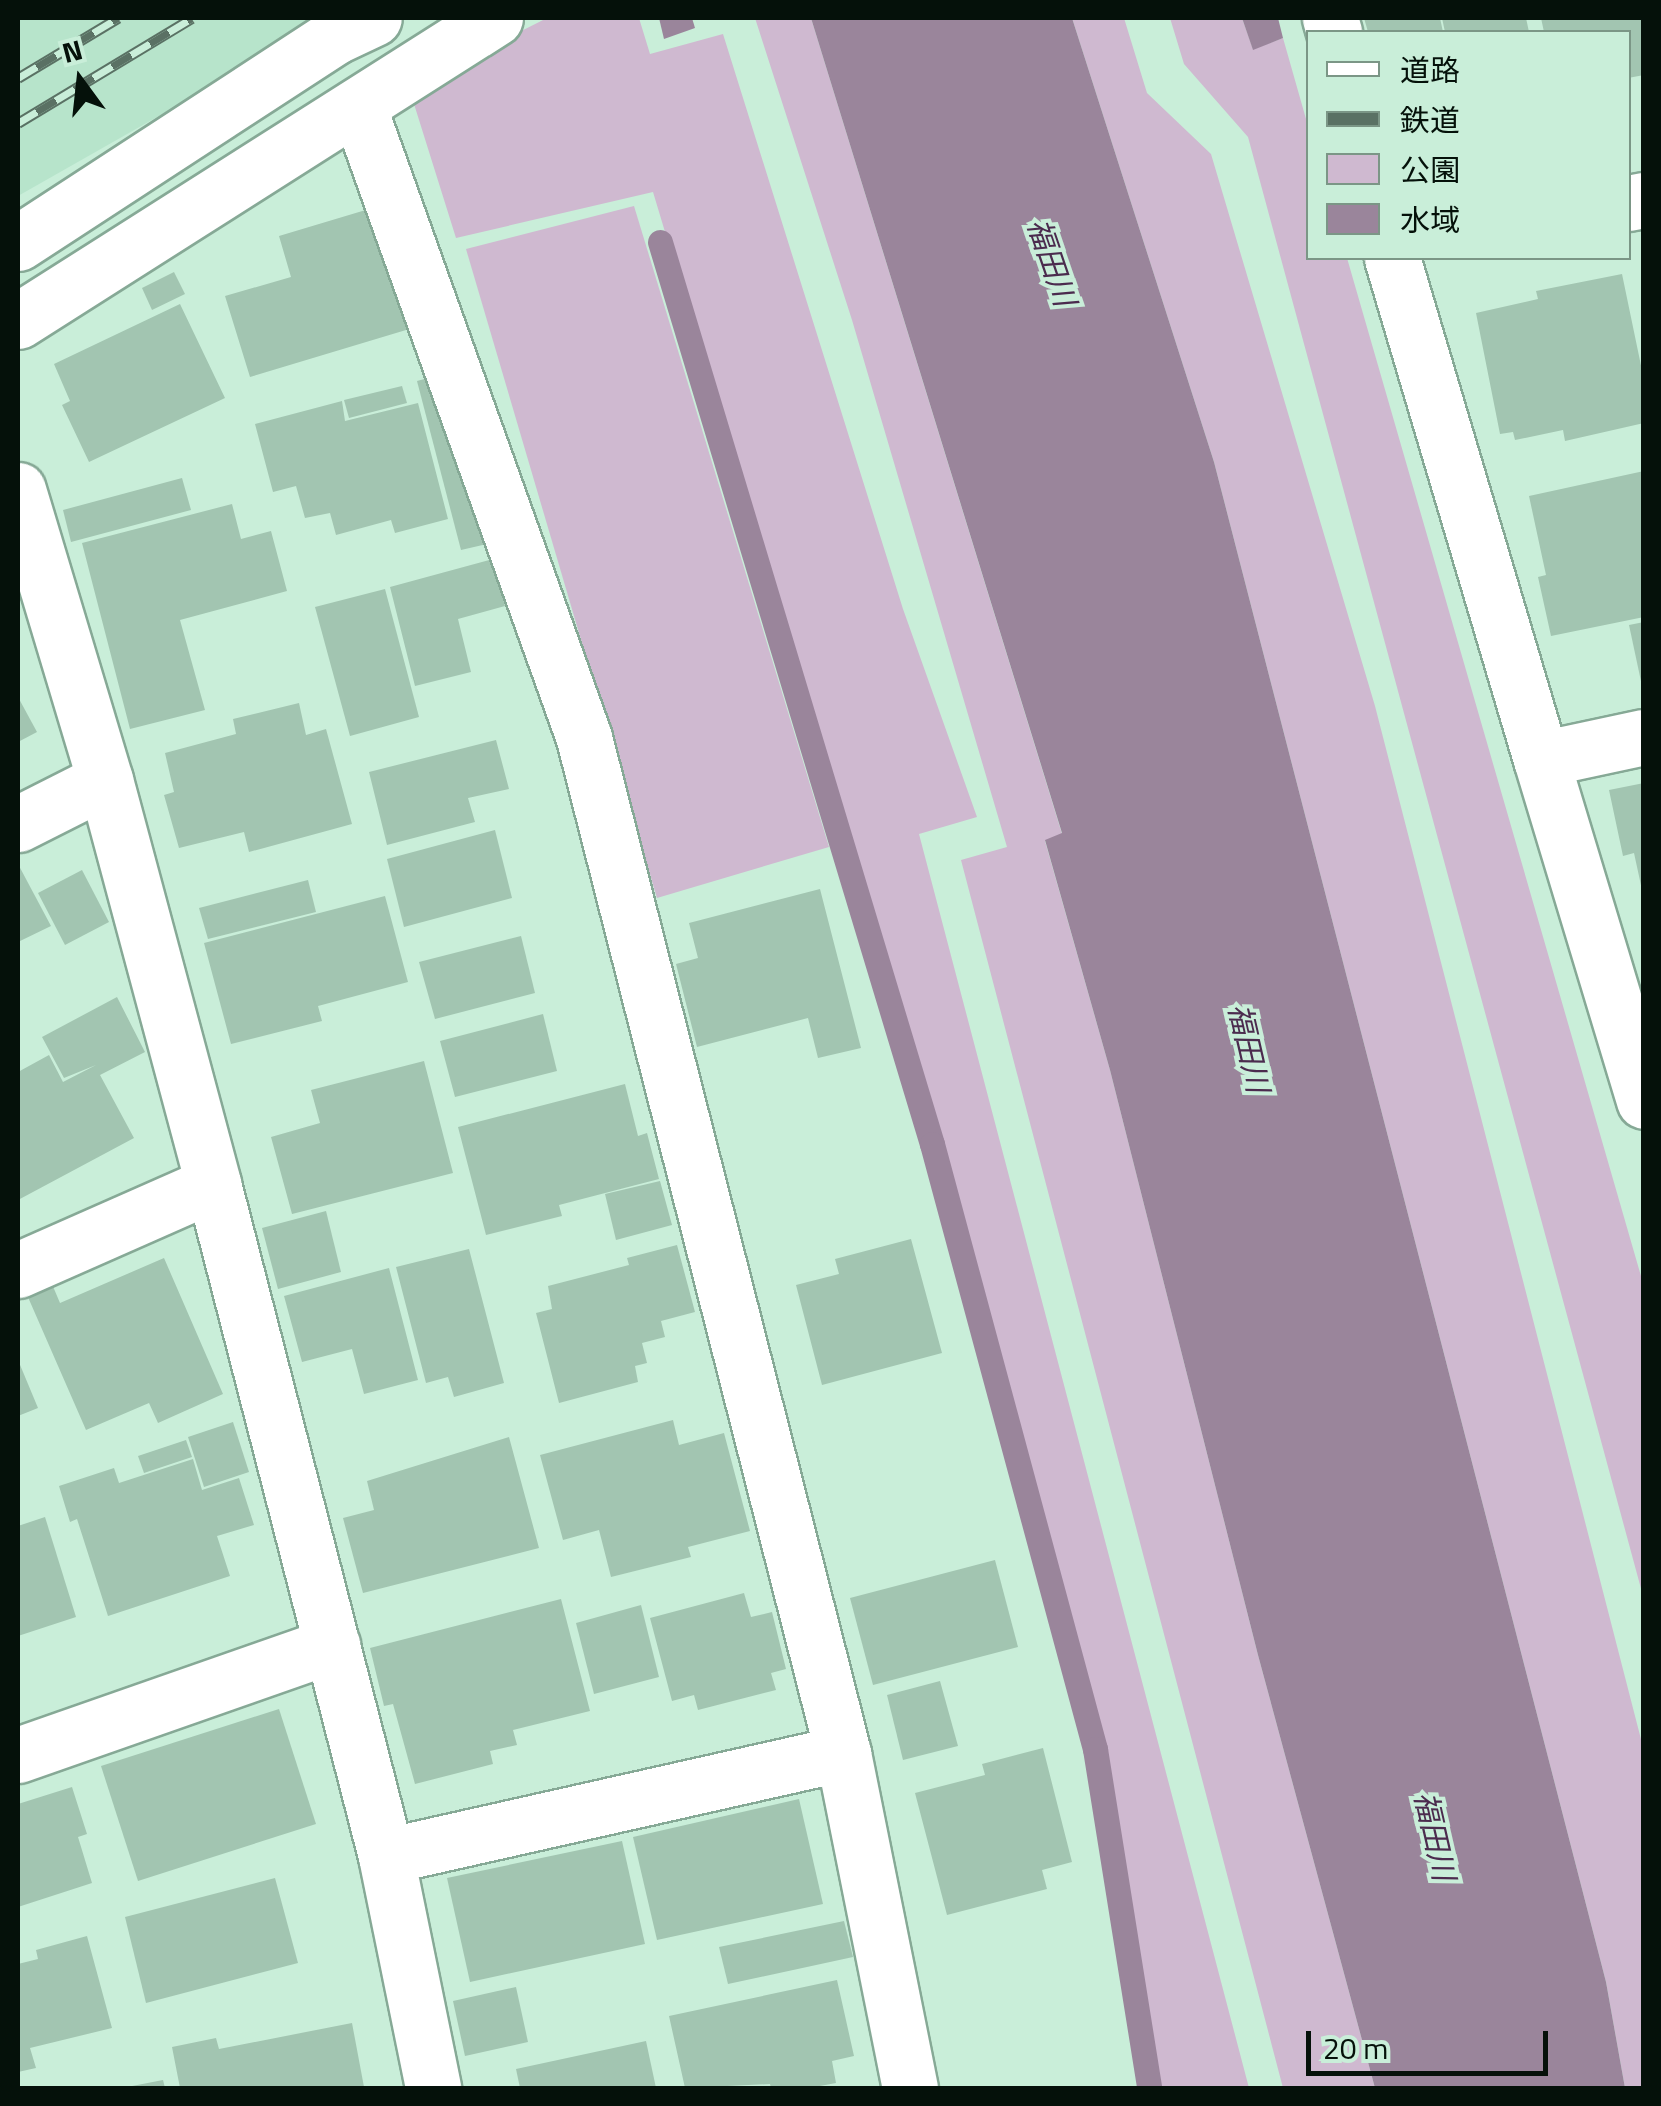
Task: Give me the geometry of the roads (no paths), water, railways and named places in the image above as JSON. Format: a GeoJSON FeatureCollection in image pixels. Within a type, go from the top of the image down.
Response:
{"type":"FeatureCollection","features":[{"type":"Feature","properties":{"kind":"street"},"geometry":{"type":"LineString","coordinates":[[18,243],[334,37],[374,18]]}},
{"type":"Feature","properties":{"kind":"street"},"geometry":{"type":"LineString","coordinates":[[18,321],[495,18]]}},
{"type":"Feature","properties":{"kind":"street"},"geometry":{"type":"LineString","coordinates":[[358,106],[584,738],[843,1753],[910,2088]]}},
{"type":"Feature","properties":{"kind":"street"},"geometry":{"type":"LineString","coordinates":[[1393,260],[1644,1101]]}},
{"type":"Feature","properties":{"kind":"street"},"geometry":{"type":"LineString","coordinates":[[18,490],[104,780],[213,1184],[386,1856],[433,2088]]}},
{"type":"Feature","properties":{"kind":"street"},"geometry":{"type":"LineString","coordinates":[[1541,758],[1644,737]]}},
{"type":"Feature","properties":{"kind":"street"},"geometry":{"type":"LineString","coordinates":[[18,824],[104,780]]}},
{"type":"Feature","properties":{"kind":"street"},"geometry":{"type":"LineString","coordinates":[[18,1270],[213,1184]]}},
{"type":"Feature","properties":{"kind":"street"},"geometry":{"type":"LineString","coordinates":[[18,1755],[332,1645]]}},
{"type":"Feature","properties":{"kind":"street"},"geometry":{"type":"LineString","coordinates":[[386,1856],[843,1753]]}},
{"type":"Feature","properties":{"kind":"water"},"geometry":{"type":"Polygon","coordinates":[[[659,18],[692,18],[695,28],[664,39],[659,18]]]}},
{"type":"Feature","properties":{"kind":"water","name":"福田川"},"geometry":{"type":"Polygon","coordinates":[[[811,18],[1072,18],[1214,462],[1606,1982],[1625,2088],[1375,2088],[1258,1655],[1110,1070],[1045,840],[1062,833],[811,18]]]}},
{"type":"Feature","properties":{"kind":"water"},"geometry":{"type":"Polygon","coordinates":[[[1242,18],[1278,18],[1283,38],[1253,50],[1242,18]]]}},
{"type":"Feature","properties":{"kind":"waterway"},"geometry":{"type":"LineString","coordinates":[[660,242],[932,1144],[1095,1749],[1149,2088]]}},
{"type":"Feature","properties":{"kind":"railway"},"geometry":{"type":"LineString","coordinates":[[18,78],[118,18]]}},
{"type":"Feature","properties":{"kind":"railway"},"geometry":{"type":"LineString","coordinates":[[18,123],[192,18]]}}]}
